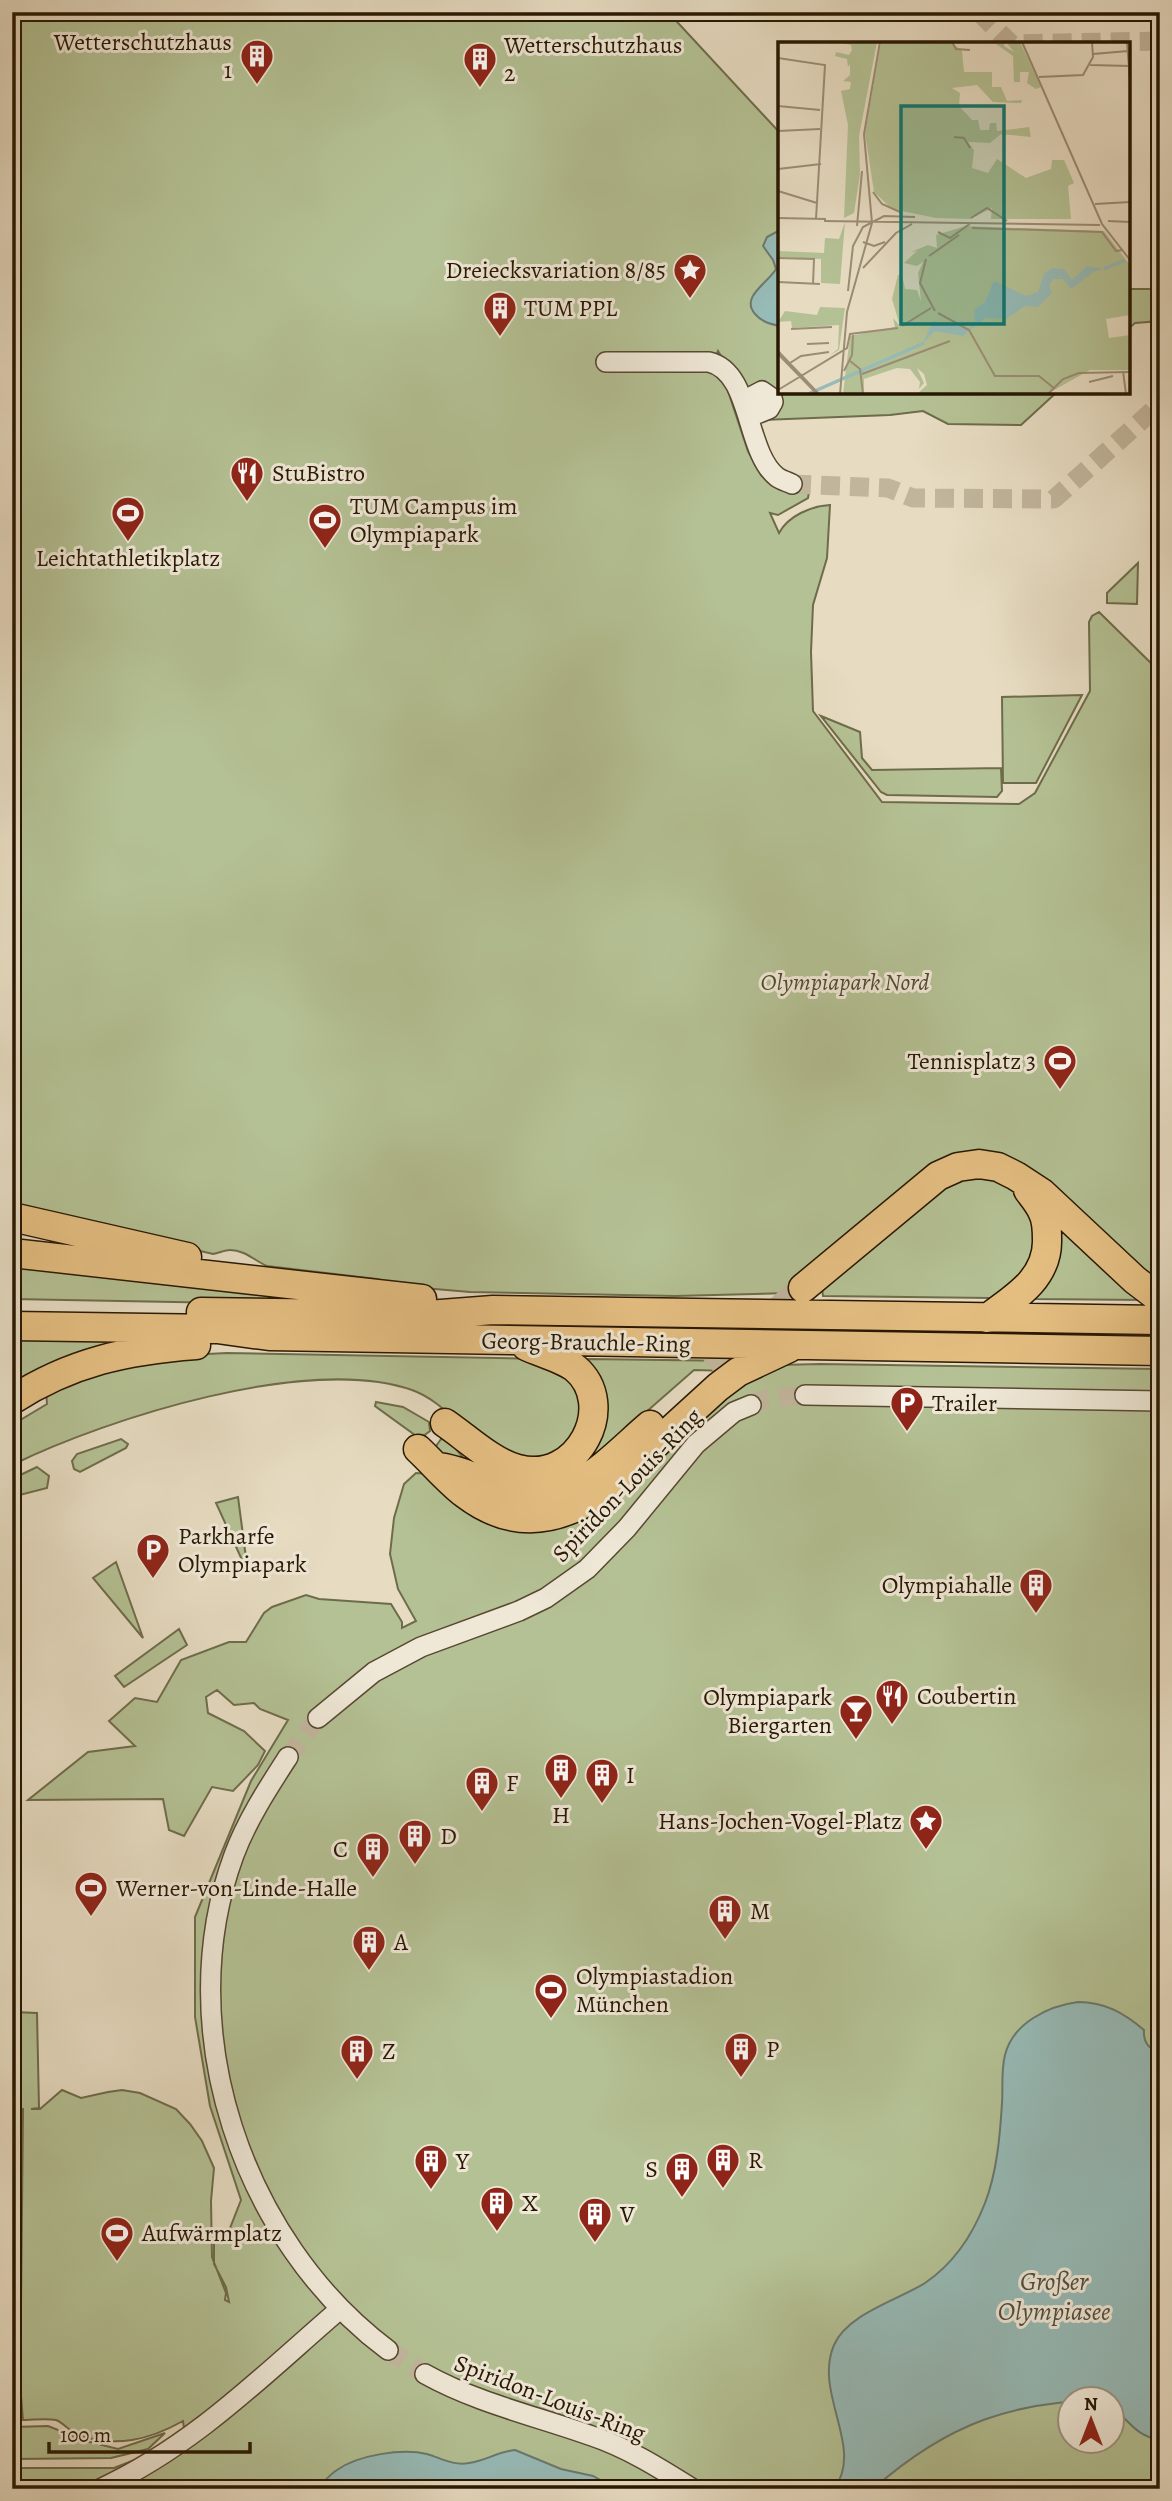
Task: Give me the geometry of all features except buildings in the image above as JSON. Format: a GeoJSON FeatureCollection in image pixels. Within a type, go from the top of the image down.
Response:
{"type":"FeatureCollection","features":[{"type":"Feature","properties":{"kind":"highway"},"geometry":{"type":"LineString","coordinates":[[803,1288],[937,1176],[958,1167],[979,1164],[998,1167],[1042,1193],[1135,1280],[1160,1299]]}},
{"type":"Feature","properties":{"kind":"highway"},"geometry":{"type":"LineString","coordinates":[[987,1318],[1021,1294],[1035,1278],[1043,1262],[1047,1245],[1043,1213],[1026,1184]]}},
{"type":"Feature","properties":{"kind":"highway"},"geometry":{"type":"LineString","coordinates":[[12,1217],[209,1263],[237,1278]]}},
{"type":"Feature","properties":{"kind":"highway"},"geometry":{"type":"LineString","coordinates":[[12,1253],[427,1299],[494,1310]]}},
{"type":"Feature","properties":{"kind":"highway","name":"Georg-Brauchle-Ring"},"geometry":{"type":"LineString","coordinates":[[12,1309],[428,1315],[494,1310],[1160,1320]]}},
{"type":"Feature","properties":{"kind":"highway","name":"Georg-Brauchle-Ring"},"geometry":{"type":"LineString","coordinates":[[12,1326],[217,1329],[269,1336],[1160,1351]]}},
{"type":"Feature","properties":{"kind":"highway"},"geometry":{"type":"LineString","coordinates":[[12,1400],[70,1370],[126,1352],[269,1336]]}},
{"type":"Feature","properties":{"kind":"highway"},"geometry":{"type":"LineString","coordinates":[[496,1485],[445,1423],[497,1461],[520,1470],[545,1471],[570,1458],[579,1449],[590,1432],[593,1419],[587,1384],[574,1367],[513,1340]]}},
{"type":"Feature","properties":{"kind":"highway"},"geometry":{"type":"LineString","coordinates":[[713,1371],[579,1483],[563,1491],[533,1496],[516,1493],[428,1458],[464,1493],[492,1510],[524,1518],[565,1513],[604,1491],[718,1387],[738,1373],[796,1345]]}},
{"type":"Feature","properties":{"kind":"street"},"geometry":{"type":"LineString","coordinates":[[606,362],[709,362],[721,365],[733,380],[746,409],[758,449],[776,476],[792,484]]}},
{"type":"Feature","properties":{"kind":"street"},"geometry":{"type":"LineString","coordinates":[[805,1395],[1160,1401]]}},
{"type":"Feature","properties":{"kind":"street","name":"Spiridon-Louis-Ring"},"geometry":{"type":"LineString","coordinates":[[318,1718],[374,1672],[421,1647],[519,1611],[546,1598],[587,1569],[627,1528],[696,1444],[734,1412],[751,1405]]}},
{"type":"Feature","properties":{"kind":"street"},"geometry":{"type":"LineString","coordinates":[[288,1757],[256,1809],[234,1855],[213,1947],[212,2028],[224,2097],[233,2130],[265,2206],[318,2284],[366,2334],[388,2350]]}},
{"type":"Feature","properties":{"kind":"street"},"geometry":{"type":"LineString","coordinates":[[100,2489],[185,2440],[225,2411],[340,2309]]}},
{"type":"Feature","properties":{"kind":"street","name":"Spiridon-Louis-Ring"},"geometry":{"type":"LineString","coordinates":[[425,2374],[477,2399],[608,2442],[693,2489]]}},
{"type":"Feature","properties":{"kind":"green space","name":"Olympiapark Nord"},"geometry":{"type":"Polygon","coordinates":[[[12,12],[668,12],[778,131],[778,394],[1055,394],[1021,425],[948,424],[923,411],[890,415],[759,420],[718,351],[710,369],[726,385],[748,451],[761,475],[769,483],[783,489],[809,492],[808,498],[778,515],[770,513],[779,533],[801,513],[830,505],[827,558],[813,605],[813,711],[882,802],[1019,804],[1035,793],[1090,691],[1089,622],[1092,616],[1099,612],[1160,672],[1160,1289],[971,1152],[946,1158],[923,1170],[790,1285],[790,1293],[675,1296],[470,1292],[400,1286],[377,1279],[267,1266],[235,1250],[213,1254],[12,1207],[12,12]]]}},
{"type":"Feature","properties":{"kind":"green space"},"geometry":{"type":"Polygon","coordinates":[[[1130,289],[1160,289],[1160,321],[1135,323],[1130,327],[1130,289]]]}},
{"type":"Feature","properties":{"kind":"green space"},"geometry":{"type":"Polygon","coordinates":[[[1138,563],[1137,604],[1107,603],[1107,593],[1138,563]]]}},
{"type":"Feature","properties":{"kind":"green space"},"geometry":{"type":"Polygon","coordinates":[[[1082,695],[1036,783],[1003,783],[1002,697],[1082,695]]]}},
{"type":"Feature","properties":{"kind":"green space"},"geometry":{"type":"Polygon","coordinates":[[[821,716],[860,732],[862,758],[872,770],[1001,768],[1002,791],[997,797],[887,795],[881,792],[821,716]]]}},
{"type":"Feature","properties":{"kind":"green space"},"geometry":{"type":"Polygon","coordinates":[[[980,1175],[1011,1186],[1039,1227],[1026,1275],[991,1298],[823,1296],[822,1289],[944,1184],[980,1175]]]}},
{"type":"Feature","properties":{"kind":"green space"},"geometry":{"type":"Polygon","coordinates":[[[1051,1215],[1143,1300],[1032,1299],[1051,1215]]]}},
{"type":"Feature","properties":{"kind":"green space"},"geometry":{"type":"Polygon","coordinates":[[[12,1261],[396,1306],[12,1299],[12,1261]]]}},
{"type":"Feature","properties":{"kind":"green space"},"geometry":{"type":"Polygon","coordinates":[[[12,1319],[735,1325],[736,1330],[12,1319]]]}},
{"type":"Feature","properties":{"kind":"green space"},"geometry":{"type":"Polygon","coordinates":[[[12,1337],[143,1339],[12,1387],[12,1337]]]}},
{"type":"Feature","properties":{"kind":"green space"},"geometry":{"type":"Polygon","coordinates":[[[227,1353],[544,1359],[577,1383],[585,1424],[544,1466],[489,1446],[443,1408],[412,1390],[369,1381],[320,1380],[209,1396],[154,1411],[101,1428],[12,1465],[12,1425],[47,1404],[46,1390],[148,1357],[227,1353]]]}},
{"type":"Feature","properties":{"kind":"green space"},"geometry":{"type":"Polygon","coordinates":[[[582,1360],[741,1361],[730,1371],[694,1370],[588,1463],[578,1460],[582,1360]]]}},
{"type":"Feature","properties":{"kind":"green space"},"geometry":{"type":"Polygon","coordinates":[[[778,1365],[1160,1369],[1160,2489],[12,2489],[13,2427],[48,2426],[86,2441],[118,2449],[165,2433],[148,2449],[111,2458],[15,2459],[17,2468],[114,2468],[145,2456],[184,2428],[183,2421],[158,2433],[132,2440],[92,2439],[75,2434],[56,2420],[23,2420],[21,2396],[20,2422],[12,2422],[12,1930],[13,2012],[37,2013],[39,2108],[31,2109],[40,2109],[62,2090],[81,2098],[122,2090],[140,2093],[176,2109],[202,2141],[214,2168],[211,2201],[214,2262],[214,2231],[230,2228],[241,2200],[210,2106],[195,2017],[195,1917],[251,1781],[288,1720],[260,1709],[254,1703],[234,1705],[217,1690],[206,1697],[208,1713],[244,1731],[265,1751],[258,1765],[233,1791],[212,1787],[184,1836],[169,1830],[163,1799],[28,1800],[88,1752],[135,1746],[109,1721],[135,1698],[157,1702],[181,1660],[229,1642],[246,1642],[264,1613],[272,1607],[306,1595],[319,1599],[391,1604],[402,1622],[402,1628],[416,1621],[398,1589],[390,1554],[394,1518],[404,1484],[416,1473],[431,1474],[503,1522],[778,1365]],[[22,2109],[21,2308],[23,2109],[22,2109]],[[217,2269],[226,2293],[225,2300],[229,2302],[226,2287],[217,2269]]]}},
{"type":"Feature","properties":{"kind":"green space"},"geometry":{"type":"Polygon","coordinates":[[[376,1402],[403,1407],[429,1422],[430,1431],[422,1437],[415,1435],[375,1406],[376,1402]]]}},
{"type":"Feature","properties":{"kind":"green space"},"geometry":{"type":"Polygon","coordinates":[[[121,1439],[128,1444],[126,1448],[80,1472],[74,1469],[72,1461],[77,1454],[121,1439]]]}},
{"type":"Feature","properties":{"kind":"green space"},"geometry":{"type":"Polygon","coordinates":[[[441,1439],[448,1440],[468,1463],[439,1453],[436,1446],[441,1439]]]}},
{"type":"Feature","properties":{"kind":"green space"},"geometry":{"type":"Polygon","coordinates":[[[37,1467],[49,1476],[47,1488],[12,1497],[12,1479],[37,1467]]]}},
{"type":"Feature","properties":{"kind":"green space"},"geometry":{"type":"Polygon","coordinates":[[[238,1497],[248,1573],[216,1503],[238,1497]]]}},
{"type":"Feature","properties":{"kind":"green space"},"geometry":{"type":"Polygon","coordinates":[[[116,1562],[143,1638],[93,1578],[116,1562]]]}},
{"type":"Feature","properties":{"kind":"green space"},"geometry":{"type":"Polygon","coordinates":[[[179,1629],[187,1645],[124,1687],[115,1676],[179,1629]]]}},
{"type":"Feature","properties":{"kind":"water"},"geometry":{"type":"Polygon","coordinates":[[[778,231],[778,325],[758,317],[751,308],[753,296],[776,269],[763,246],[767,237],[778,231]]]}},
{"type":"Feature","properties":{"kind":"water","name":"Großer Olympiasee"},"geometry":{"type":"Polygon","coordinates":[[[1067,2004],[1097,2004],[1129,2018],[1144,2030],[1147,2044],[1160,2053],[1160,2440],[1144,2435],[1126,2421],[1126,2386],[1056,2386],[1056,2404],[1013,2411],[956,2432],[928,2447],[873,2489],[834,2489],[842,2473],[844,2456],[830,2382],[829,2364],[834,2345],[841,2334],[861,2316],[925,2283],[945,2267],[961,2248],[980,2215],[992,2179],[1000,2128],[1003,2067],[1009,2044],[1033,2018],[1067,2004]]]}},
{"type":"Feature","properties":{"kind":"water"},"geometry":{"type":"Polygon","coordinates":[[[515,2450],[561,2469],[593,2476],[616,2489],[317,2489],[346,2465],[380,2454],[417,2452],[463,2464],[515,2450]]]}},
{"type":"Feature","properties":{"kind":"tunnel"},"geometry":{"type":"LineString","coordinates":[[979,12],[1009,42]]}},
{"type":"Feature","properties":{"kind":"tunnel"},"geometry":{"type":"LineString","coordinates":[[1110,42],[1160,41]]}},
{"type":"Feature","properties":{"kind":"tunnel"},"geometry":{"type":"LineString","coordinates":[[792,484],[888,488],[913,498],[1054,499],[1160,404]]}},
{"type":"Feature","properties":{"kind":"tunnel"},"geometry":{"type":"LineString","coordinates":[[713,1371],[803,1288]]}},
{"type":"Feature","properties":{"kind":"tunnel"},"geometry":{"type":"LineString","coordinates":[[751,1405],[763,1400],[805,1395]]}},
{"type":"Feature","properties":{"kind":"tunnel"},"geometry":{"type":"LineString","coordinates":[[288,1757],[318,1718]]}},
{"type":"Feature","properties":{"kind":"tunnel"},"geometry":{"type":"LineString","coordinates":[[388,2350],[425,2374]]}},
{"type":"Feature","properties":{"kind":"place","name":"Wetterschutzhaus 1"},"geometry":{"type":"Point","coordinates":[257,86]}},
{"type":"Feature","properties":{"kind":"place","name":"Wetterschutzhaus 2"},"geometry":{"type":"Point","coordinates":[480,89]}},
{"type":"Feature","properties":{"kind":"place","name":"Dreiecksvariation 8/85"},"geometry":{"type":"Point","coordinates":[690,300]}},
{"type":"Feature","properties":{"kind":"place","name":"TUM PPL"},"geometry":{"type":"Point","coordinates":[500,338]}},
{"type":"Feature","properties":{"kind":"place","name":"StuBistro"},"geometry":{"type":"Point","coordinates":[247,503]}},
{"type":"Feature","properties":{"kind":"place","name":"Leichtathletikplatz"},"geometry":{"type":"Point","coordinates":[128,543]}},
{"type":"Feature","properties":{"kind":"place","name":"TUM Campus im Olympiapark"},"geometry":{"type":"Point","coordinates":[325,550]}},
{"type":"Feature","properties":{"kind":"place","name":"Tennisplatz 3"},"geometry":{"type":"Point","coordinates":[1060,1091]}},
{"type":"Feature","properties":{"kind":"place","name":"Trailer"},"geometry":{"type":"Point","coordinates":[907,1433]}},
{"type":"Feature","properties":{"kind":"place","name":"Parkharfe Olympiapark"},"geometry":{"type":"Point","coordinates":[153,1580]}},
{"type":"Feature","properties":{"kind":"place","name":"Olympiahalle"},"geometry":{"type":"Point","coordinates":[1036,1615]}},
{"type":"Feature","properties":{"kind":"place","name":"Coubertin"},"geometry":{"type":"Point","coordinates":[892,1726]}},
{"type":"Feature","properties":{"kind":"place","name":"Olympiapark Biergarten"},"geometry":{"type":"Point","coordinates":[856,1741]}},
{"type":"Feature","properties":{"kind":"place","name":"H"},"geometry":{"type":"Point","coordinates":[561,1800]}},
{"type":"Feature","properties":{"kind":"place","name":"I"},"geometry":{"type":"Point","coordinates":[602,1805]}},
{"type":"Feature","properties":{"kind":"place","name":"F"},"geometry":{"type":"Point","coordinates":[482,1813]}},
{"type":"Feature","properties":{"kind":"place","name":"Hans-Jochen-Vogel-Platz"},"geometry":{"type":"Point","coordinates":[926,1851]}},
{"type":"Feature","properties":{"kind":"place","name":"D"},"geometry":{"type":"Point","coordinates":[415,1866]}},
{"type":"Feature","properties":{"kind":"place","name":"C"},"geometry":{"type":"Point","coordinates":[373,1879]}},
{"type":"Feature","properties":{"kind":"place","name":"Werner-von-Linde-Halle"},"geometry":{"type":"Point","coordinates":[91,1918]}},
{"type":"Feature","properties":{"kind":"place","name":"M"},"geometry":{"type":"Point","coordinates":[725,1941]}},
{"type":"Feature","properties":{"kind":"place","name":"A"},"geometry":{"type":"Point","coordinates":[369,1972]}},
{"type":"Feature","properties":{"kind":"place","name":"Olympiastadion München"},"geometry":{"type":"Point","coordinates":[551,2020]}},
{"type":"Feature","properties":{"kind":"place","name":"P"},"geometry":{"type":"Point","coordinates":[741,2079]}},
{"type":"Feature","properties":{"kind":"place","name":"Z"},"geometry":{"type":"Point","coordinates":[357,2081]}},
{"type":"Feature","properties":{"kind":"place","name":"R"},"geometry":{"type":"Point","coordinates":[723,2190]}},
{"type":"Feature","properties":{"kind":"place","name":"Y"},"geometry":{"type":"Point","coordinates":[431,2191]}},
{"type":"Feature","properties":{"kind":"place","name":"S"},"geometry":{"type":"Point","coordinates":[682,2199]}},
{"type":"Feature","properties":{"kind":"place","name":"X"},"geometry":{"type":"Point","coordinates":[497,2233]}},
{"type":"Feature","properties":{"kind":"place","name":"V"},"geometry":{"type":"Point","coordinates":[595,2244]}},
{"type":"Feature","properties":{"kind":"place","name":"Aufwärmplatz"},"geometry":{"type":"Point","coordinates":[117,2263]}}]}
